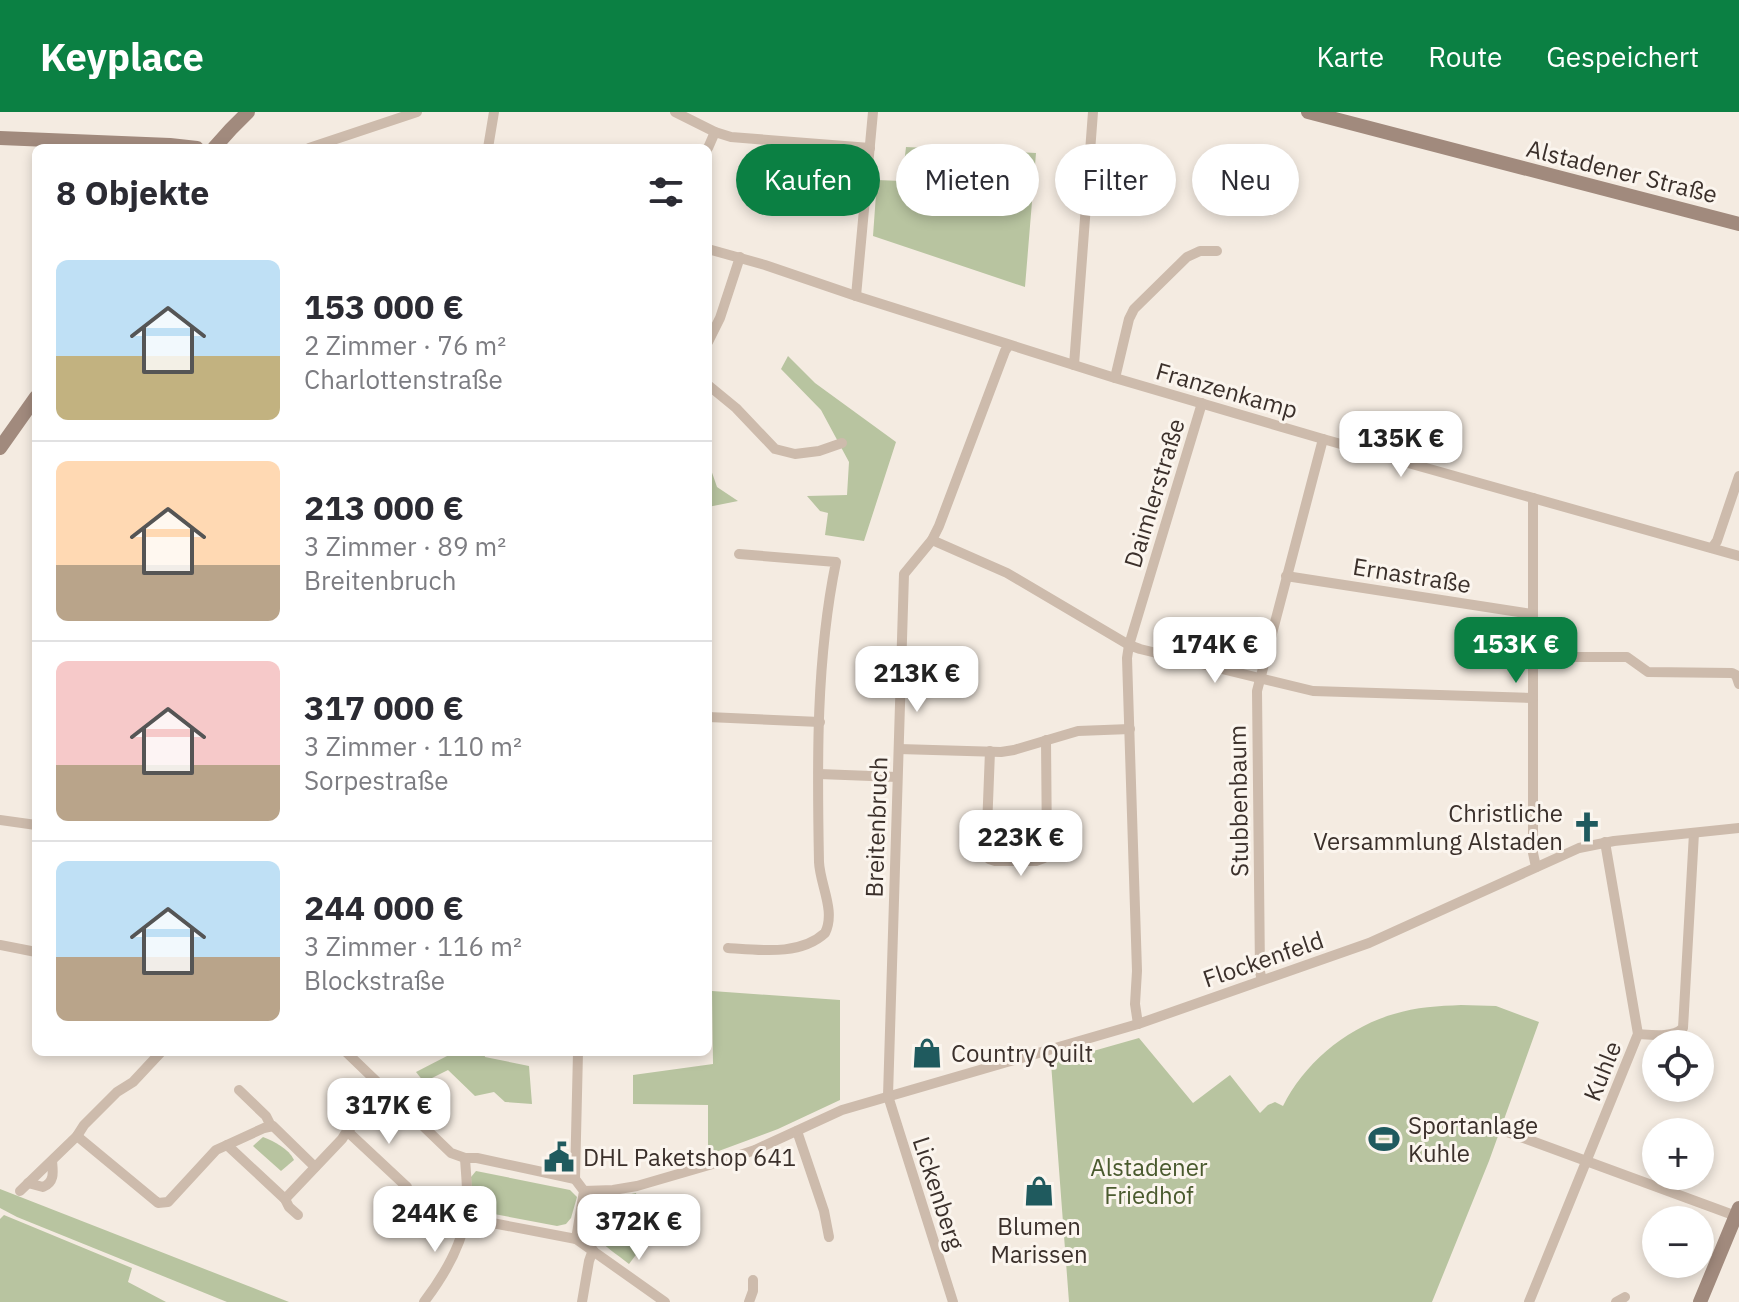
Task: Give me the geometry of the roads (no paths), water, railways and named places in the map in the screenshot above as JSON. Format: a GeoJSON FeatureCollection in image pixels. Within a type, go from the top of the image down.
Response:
{"type":"FeatureCollection","features":[{"type":"Feature","properties":{"kind":"street"},"geometry":{"type":"LineString","coordinates":[[218,144],[248,112]]}},
{"type":"Feature","properties":{"kind":"street"},"geometry":{"type":"LineString","coordinates":[[321,144],[417,112]]}},
{"type":"Feature","properties":{"kind":"street"},"geometry":{"type":"LineString","coordinates":[[489,144],[494,112]]}},
{"type":"Feature","properties":{"kind":"street"},"geometry":{"type":"LineString","coordinates":[[675,112],[715,132],[737,138],[817,144]]}},
{"type":"Feature","properties":{"kind":"street"},"geometry":{"type":"LineString","coordinates":[[870,144],[873,112]]}},
{"type":"Feature","properties":{"kind":"street"},"geometry":{"type":"LineString","coordinates":[[1074,365],[1093,112]]}},
{"type":"Feature","properties":{"kind":"street","name":"Alstadener Straße"},"geometry":{"type":"LineString","coordinates":[[1308,112],[1364,122],[1739,224]]}},
{"type":"Feature","properties":{"kind":"street"},"geometry":{"type":"LineString","coordinates":[[710,144],[715,132]]}},
{"type":"Feature","properties":{"kind":"street"},"geometry":{"type":"LineString","coordinates":[[0,138],[146,144]]}},
{"type":"Feature","properties":{"kind":"street"},"geometry":{"type":"LineString","coordinates":[[856,296],[864,216]]}},
{"type":"Feature","properties":{"kind":"street","name":"Franzenkamp"},"geometry":{"type":"LineString","coordinates":[[712,250],[1115,378],[1739,556]]}},
{"type":"Feature","properties":{"kind":"street"},"geometry":{"type":"LineString","coordinates":[[1115,378],[1134,309],[1187,257],[1200,251],[1217,251]]}},
{"type":"Feature","properties":{"kind":"street"},"geometry":{"type":"LineString","coordinates":[[712,334],[740,257]]}},
{"type":"Feature","properties":{"kind":"street","name":"Breitenbruch"},"geometry":{"type":"LineString","coordinates":[[888,1096],[904,574],[932,540],[1009,345]]}},
{"type":"Feature","properties":{"kind":"street"},"geometry":{"type":"LineString","coordinates":[[712,388],[736,408],[775,449],[795,454],[819,451],[842,443]]}},
{"type":"Feature","properties":{"kind":"street"},"geometry":{"type":"LineString","coordinates":[[0,448],[32,403]]}},
{"type":"Feature","properties":{"kind":"street","name":"Daimlerstraße"},"geometry":{"type":"LineString","coordinates":[[1138,1024],[1135,1004],[1137,971],[1129,645],[1202,403]]}},
{"type":"Feature","properties":{"kind":"street","name":"Stubbenbaum"},"geometry":{"type":"LineString","coordinates":[[1262,980],[1257,691],[1323,439]]}},
{"type":"Feature","properties":{"kind":"street"},"geometry":{"type":"LineString","coordinates":[[1712,548],[1739,476]]}},
{"type":"Feature","properties":{"kind":"street"},"geometry":{"type":"LineString","coordinates":[[1533,498],[1533,853],[1536,867]]}},
{"type":"Feature","properties":{"kind":"street"},"geometry":{"type":"LineString","coordinates":[[932,540],[1007,573],[1129,645],[1319,691],[1533,698]]}},
{"type":"Feature","properties":{"kind":"street"},"geometry":{"type":"LineString","coordinates":[[728,948],[776,951],[812,943],[828,929],[829,913],[820,869],[820,722],[826,615],[836,562],[739,554]]}},
{"type":"Feature","properties":{"kind":"street","name":"Ernastraße"},"geometry":{"type":"LineString","coordinates":[[1286,576],[1532,614]]}},
{"type":"Feature","properties":{"kind":"street"},"geometry":{"type":"LineString","coordinates":[[1533,657],[1627,657],[1648,672],[1732,673],[1739,684]]}},
{"type":"Feature","properties":{"kind":"street"},"geometry":{"type":"LineString","coordinates":[[712,717],[820,722]]}},
{"type":"Feature","properties":{"kind":"street"},"geometry":{"type":"LineString","coordinates":[[899,749],[1008,751],[1084,730],[1130,729]]}},
{"type":"Feature","properties":{"kind":"street"},"geometry":{"type":"LineString","coordinates":[[990,751],[986,854],[995,861],[1041,860],[1047,852],[1046,740]]}},
{"type":"Feature","properties":{"kind":"street"},"geometry":{"type":"LineString","coordinates":[[819,774],[897,777]]}},
{"type":"Feature","properties":{"kind":"street"},"geometry":{"type":"LineString","coordinates":[[0,820],[32,824]]}},
{"type":"Feature","properties":{"kind":"street","name":"Flockenfeld"},"geometry":{"type":"LineString","coordinates":[[584,1191],[625,1189],[661,1179],[746,1153],[842,1110],[1138,1024],[1369,943],[1579,848],[1605,842],[1739,828]]}},
{"type":"Feature","properties":{"kind":"street"},"geometry":{"type":"LineString","coordinates":[[1638,1034],[1675,1034],[1683,1028],[1694,833]]}},
{"type":"Feature","properties":{"kind":"street","name":"Kuhle"},"geometry":{"type":"LineString","coordinates":[[1529,1302],[1638,1034],[1605,842]]}},
{"type":"Feature","properties":{"kind":"street"},"geometry":{"type":"LineString","coordinates":[[0,945],[32,951]]}},
{"type":"Feature","properties":{"kind":"street"},"geometry":{"type":"LineString","coordinates":[[24,1187],[117,1092],[133,1082],[157,1056]]}},
{"type":"Feature","properties":{"kind":"street"},"geometry":{"type":"LineString","coordinates":[[350,1056],[451,1153],[575,1179]]}},
{"type":"Feature","properties":{"kind":"street"},"geometry":{"type":"LineString","coordinates":[[576,1239],[584,1191],[575,1179],[578,1056]]}},
{"type":"Feature","properties":{"kind":"street"},"geometry":{"type":"LineString","coordinates":[[239,1090],[266,1116],[271,1126],[315,1167]]}},
{"type":"Feature","properties":{"kind":"street"},"geometry":{"type":"LineString","coordinates":[[285,1199],[347,1131],[388,1092]]}},
{"type":"Feature","properties":{"kind":"street","name":"Lickenberg"},"geometry":{"type":"LineString","coordinates":[[888,1096],[953,1302]]}},
{"type":"Feature","properties":{"kind":"street"},"geometry":{"type":"LineString","coordinates":[[77,1136],[161,1204],[168,1202],[216,1150],[271,1126]]}},
{"type":"Feature","properties":{"kind":"street"},"geometry":{"type":"LineString","coordinates":[[1502,1130],[1737,1212],[1700,1302]]}},
{"type":"Feature","properties":{"kind":"street"},"geometry":{"type":"LineString","coordinates":[[347,1131],[407,1187]]}},
{"type":"Feature","properties":{"kind":"street"},"geometry":{"type":"LineString","coordinates":[[797,1131],[824,1211],[829,1237]]}},
{"type":"Feature","properties":{"kind":"street"},"geometry":{"type":"LineString","coordinates":[[227,1145],[298,1215]]}},
{"type":"Feature","properties":{"kind":"street"},"geometry":{"type":"LineString","coordinates":[[424,1302],[451,1261],[466,1218],[465,1158]]}},
{"type":"Feature","properties":{"kind":"street"},"geometry":{"type":"LineString","coordinates":[[466,1218],[576,1239],[665,1302]]}},
{"type":"Feature","properties":{"kind":"street"},"geometry":{"type":"LineString","coordinates":[[582,1302],[593,1250]]}},
{"type":"Feature","properties":{"kind":"street"},"geometry":{"type":"LineString","coordinates":[[749,1302],[753,1280]]}},
{"type":"Feature","properties":{"kind":"place","name":"Christliche Versammlung Alstaden"},"geometry":{"type":"Point","coordinates":[1587,827]}},
{"type":"Feature","properties":{"kind":"place","name":"Country Quilt"},"geometry":{"type":"Point","coordinates":[927,1053]}},
{"type":"Feature","properties":{"kind":"place","name":"Sportanlage Kuhle"},"geometry":{"type":"Point","coordinates":[1384,1139]}},
{"type":"Feature","properties":{"kind":"place","name":"DHL Paketshop 641"},"geometry":{"type":"Point","coordinates":[559,1157]}},
{"type":"Feature","properties":{"kind":"place","name":"Blumen Marissen"},"geometry":{"type":"Point","coordinates":[1039,1191]}},
{"type":"Feature","properties":{"kind":"park label","name":"Alstadener Friedhof"},"geometry":{"type":"Point","coordinates":[1149,1181]}}]}
